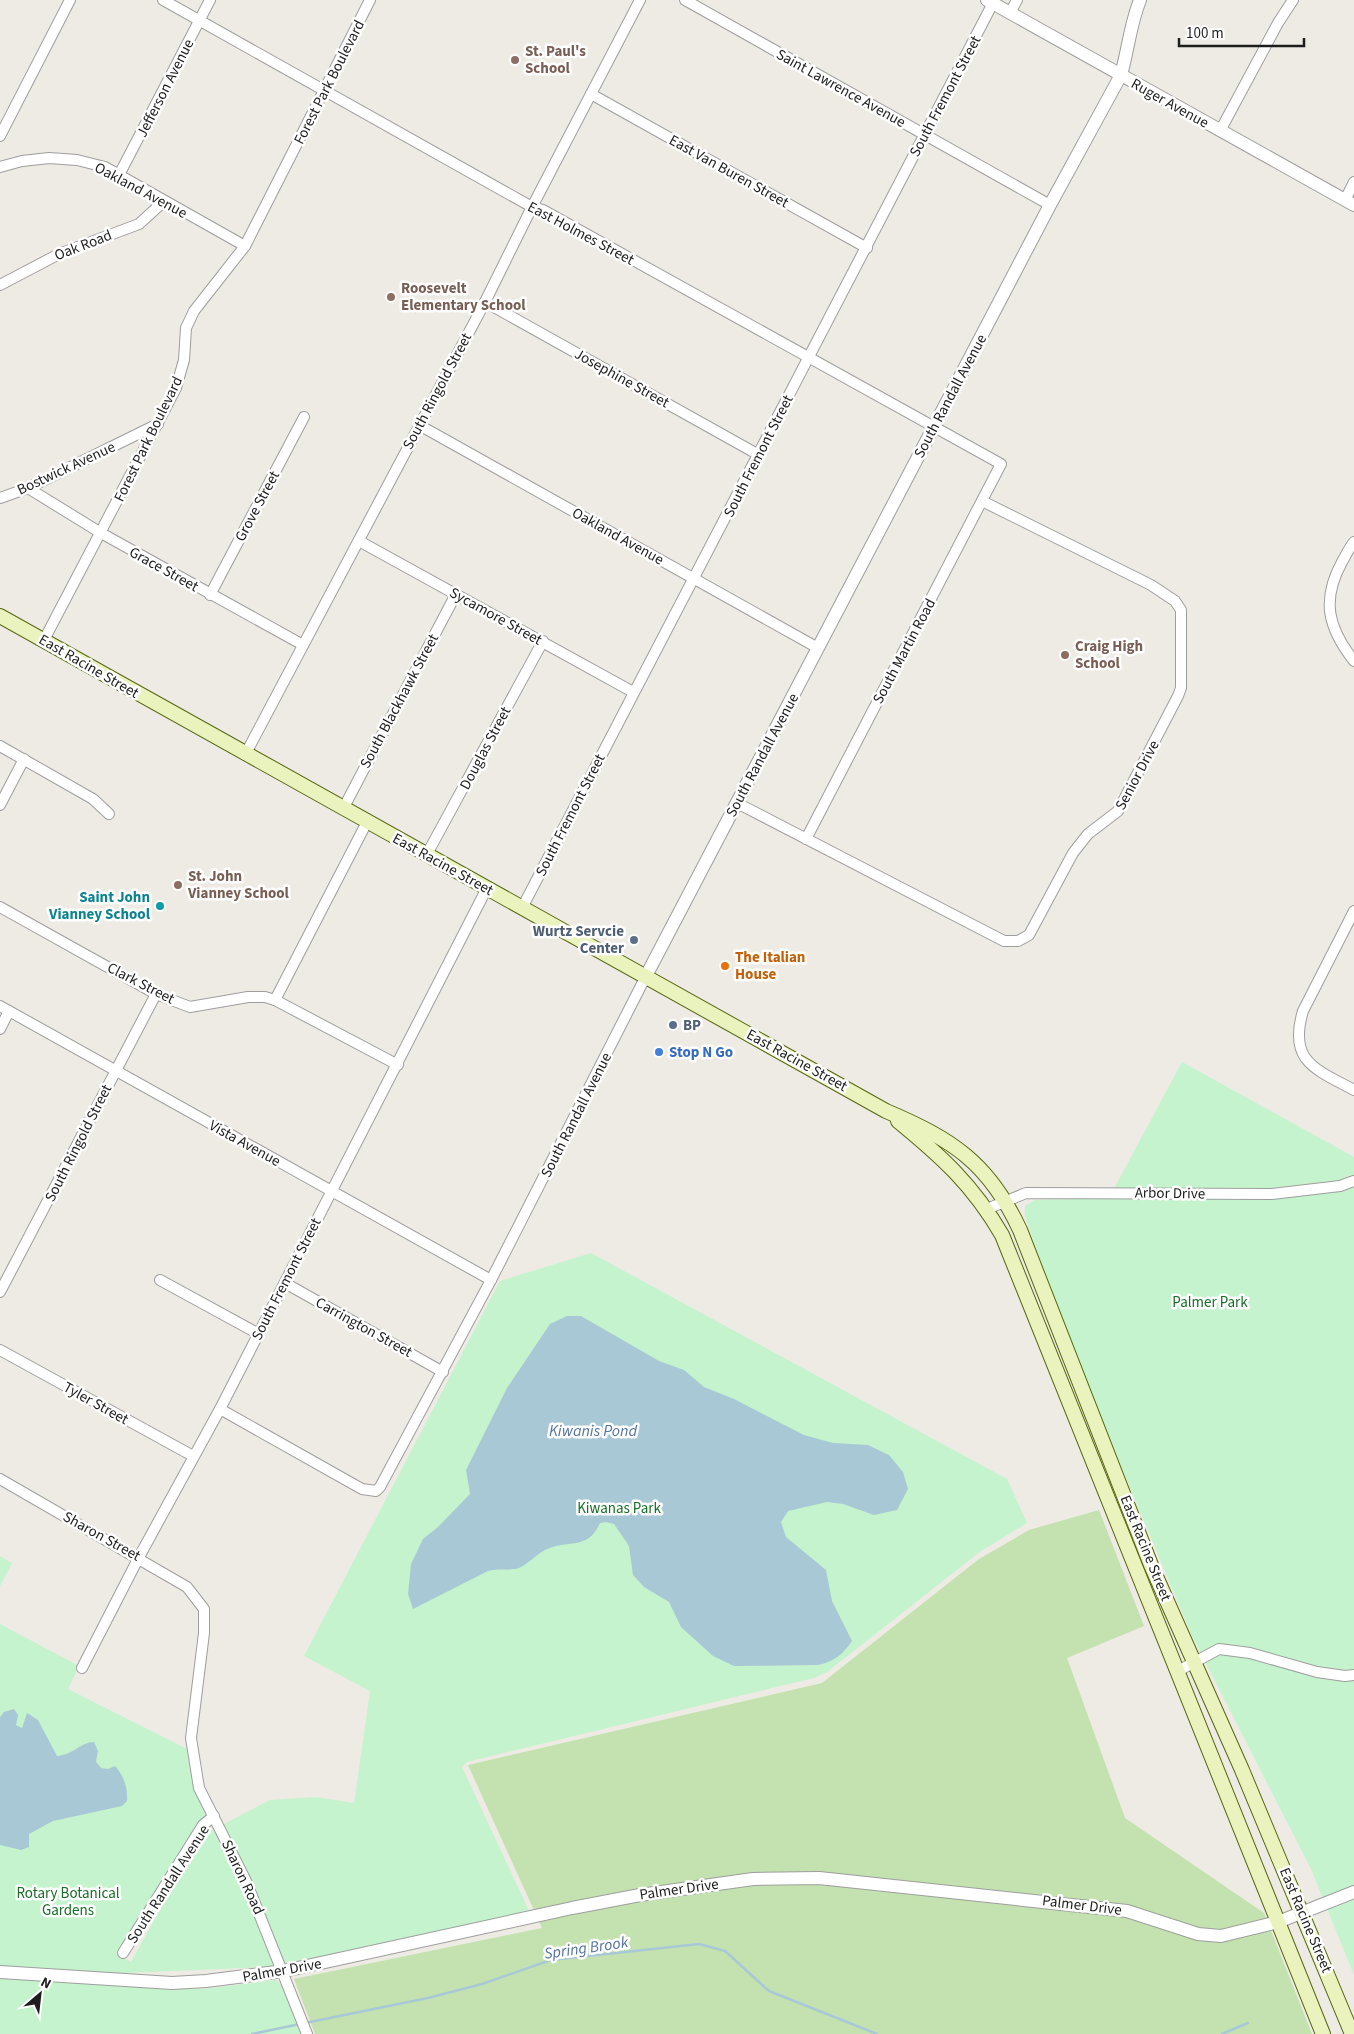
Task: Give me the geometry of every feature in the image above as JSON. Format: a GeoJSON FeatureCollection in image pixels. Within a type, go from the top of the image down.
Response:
{"type":"FeatureCollection","features":[{"type":"Feature","properties":{"kind":"main road","name":"East Racine Street"},"geometry":{"type":"LineString","coordinates":[[0,616],[245,755],[427,854],[886,1111],[933,1132],[950,1143],[975,1164],[1006,1200],[1020,1230],[1152,1565],[1303,1911],[1352,2034]]}},
{"type":"Feature","properties":{"kind":"main road","name":"East Racine Street"},"geometry":{"type":"LineString","coordinates":[[886,1111],[965,1180],[987,1209],[1012,1257],[1323,2034]]}},
{"type":"Feature","properties":{"kind":"street"},"geometry":{"type":"LineString","coordinates":[[0,136],[70,0]]}},
{"type":"Feature","properties":{"kind":"street","name":"East Holmes Street"},"geometry":{"type":"LineString","coordinates":[[163,0],[532,207],[543,210],[1001,464]]}},
{"type":"Feature","properties":{"kind":"street","name":"Jefferson Avenue"},"geometry":{"type":"LineString","coordinates":[[119,176],[210,0]]}},
{"type":"Feature","properties":{"kind":"street","name":"Forest Park Boulevard"},"geometry":{"type":"LineString","coordinates":[[44,640],[158,424],[181,376],[186,328],[194,311],[245,246],[370,0]]}},
{"type":"Feature","properties":{"kind":"street","name":"South Ringold Street"},"geometry":{"type":"LineString","coordinates":[[245,755],[359,541],[418,425],[485,302],[532,207],[640,0]]}},
{"type":"Feature","properties":{"kind":"street","name":"Saint Lawrence Avenue"},"geometry":{"type":"LineString","coordinates":[[685,0],[1050,205]]}},
{"type":"Feature","properties":{"kind":"street"},"geometry":{"type":"LineString","coordinates":[[1010,13],[1017,0]]}},
{"type":"Feature","properties":{"kind":"street","name":"South Randall Avenue"},"geometry":{"type":"LineString","coordinates":[[220,1409],[362,1489],[376,1491],[380,1487],[443,1372],[646,976],[1050,205],[1121,75],[1126,57],[1131,22],[1140,0]]}},
{"type":"Feature","properties":{"kind":"street"},"geometry":{"type":"LineString","coordinates":[[1220,131],[1278,23],[1293,0]]}},
{"type":"Feature","properties":{"kind":"street","name":"South Fremont Street"},"geometry":{"type":"LineString","coordinates":[[522,908],[633,692],[867,248],[990,2]]}},
{"type":"Feature","properties":{"kind":"street","name":"Ruger Avenue"},"geometry":{"type":"LineString","coordinates":[[990,2],[1349,203]]}},
{"type":"Feature","properties":{"kind":"street","name":"East Van Buren Street"},"geometry":{"type":"LineString","coordinates":[[591,94],[867,248]]}},
{"type":"Feature","properties":{"kind":"street","name":"Oakland Avenue"},"geometry":{"type":"LineString","coordinates":[[0,167],[22,161],[60,158],[92,163],[245,246]]}},
{"type":"Feature","properties":{"kind":"street"},"geometry":{"type":"LineString","coordinates":[[1349,203],[1354,182]]}},
{"type":"Feature","properties":{"kind":"street","name":"Oak Road"},"geometry":{"type":"LineString","coordinates":[[0,284],[59,254],[139,224],[163,202]]}},
{"type":"Feature","properties":{"kind":"street","name":"Josephine Street"},"geometry":{"type":"LineString","coordinates":[[485,302],[759,455]]}},
{"type":"Feature","properties":{"kind":"street","name":"Grove Street"},"geometry":{"type":"LineString","coordinates":[[210,595],[304,417]]}},
{"type":"Feature","properties":{"kind":"street","name":"Bostwick Avenue"},"geometry":{"type":"LineString","coordinates":[[0,498],[28,488],[158,424]]}},
{"type":"Feature","properties":{"kind":"street","name":"Oakland Avenue"},"geometry":{"type":"LineString","coordinates":[[418,425],[818,648]]}},
{"type":"Feature","properties":{"kind":"street","name":"South Martin Road"},"geometry":{"type":"LineString","coordinates":[[806,838],[1001,464]]}},
{"type":"Feature","properties":{"kind":"street","name":"Grace Street"},"geometry":{"type":"LineString","coordinates":[[28,488],[100,534],[303,645]]}},
{"type":"Feature","properties":{"kind":"street","name":"Senior Drive"},"geometry":{"type":"LineString","coordinates":[[738,803],[983,930],[1011,942],[1018,941],[1029,934],[1073,853],[1088,834],[1112,818],[1127,796],[1181,688],[1182,626],[1178,604],[1151,585],[982,501]]}},
{"type":"Feature","properties":{"kind":"street","name":"Sycamore Street"},"geometry":{"type":"LineString","coordinates":[[359,541],[633,692]]}},
{"type":"Feature","properties":{"kind":"street"},"geometry":{"type":"LineString","coordinates":[[1354,542],[1332,580],[1329,597],[1335,631],[1354,661]]}},
{"type":"Feature","properties":{"kind":"street","name":"South Blackhawk Street"},"geometry":{"type":"LineString","coordinates":[[343,809],[456,594]]}},
{"type":"Feature","properties":{"kind":"street","name":"Douglas Street"},"geometry":{"type":"LineString","coordinates":[[427,854],[543,641]]}},
{"type":"Feature","properties":{"kind":"street"},"geometry":{"type":"LineString","coordinates":[[0,746],[93,799],[109,814]]}},
{"type":"Feature","properties":{"kind":"street"},"geometry":{"type":"LineString","coordinates":[[0,805],[24,760]]}},
{"type":"Feature","properties":{"kind":"street"},"geometry":{"type":"LineString","coordinates":[[275,1000],[367,822]]}},
{"type":"Feature","properties":{"kind":"street","name":"South Fremont Street"},"geometry":{"type":"LineString","coordinates":[[82,1668],[139,1557],[220,1409],[331,1191],[398,1065],[487,888]]}},
{"type":"Feature","properties":{"kind":"street","name":"Clark Street"},"geometry":{"type":"LineString","coordinates":[[0,907],[156,994],[190,1007],[248,997],[264,997],[275,1000],[398,1065]]}},
{"type":"Feature","properties":{"kind":"street"},"geometry":{"type":"LineString","coordinates":[[1352,1091],[1314,1067],[1304,1058],[1298,1044],[1298,1028],[1303,1011],[1354,911]]}},
{"type":"Feature","properties":{"kind":"street","name":"South Ringold Street"},"geometry":{"type":"LineString","coordinates":[[0,1292],[156,994]]}},
{"type":"Feature","properties":{"kind":"street"},"geometry":{"type":"LineString","coordinates":[[0,1029],[5,1008]]}},
{"type":"Feature","properties":{"kind":"street","name":"Vista Avenue"},"geometry":{"type":"LineString","coordinates":[[5,1008],[491,1280]]}},
{"type":"Feature","properties":{"kind":"street","name":"Arbor Drive"},"geometry":{"type":"LineString","coordinates":[[987,1209],[1026,1193],[1037,1192],[1272,1194],[1340,1186],[1354,1181]]}},
{"type":"Feature","properties":{"kind":"street"},"geometry":{"type":"LineString","coordinates":[[160,1280],[258,1333]]}},
{"type":"Feature","properties":{"kind":"street","name":"Carrington Street"},"geometry":{"type":"LineString","coordinates":[[284,1283],[443,1372]]}},
{"type":"Feature","properties":{"kind":"street","name":"Tyler Street"},"geometry":{"type":"LineString","coordinates":[[0,1350],[193,1456]]}},
{"type":"Feature","properties":{"kind":"street","name":"Sharon Street"},"geometry":{"type":"LineString","coordinates":[[0,1479],[139,1557],[187,1587],[198,1600]]}},
{"type":"Feature","properties":{"kind":"street","name":"Sharon Road"},"geometry":{"type":"LineString","coordinates":[[198,1600],[204,1609],[204,1633],[191,1738],[199,1788],[246,1881],[284,1971],[307,2034]]}},
{"type":"Feature","properties":{"kind":"street"},"geometry":{"type":"LineString","coordinates":[[1178,1670],[1219,1649],[1232,1650],[1317,1672],[1345,1676],[1354,1675]]}},
{"type":"Feature","properties":{"kind":"street","name":"South Randall Avenue"},"geometry":{"type":"LineString","coordinates":[[123,1953],[204,1825],[214,1816]]}},
{"type":"Feature","properties":{"kind":"street","name":"Palmer Drive"},"geometry":{"type":"LineString","coordinates":[[0,1972],[172,1983],[224,1979],[284,1971],[640,1894],[753,1879],[819,1878],[1127,1910],[1198,1934],[1221,1936],[1278,1922],[1354,1892]]}},
{"type":"Feature","properties":{"kind":"green space","name":"Palmer Park"},"geometry":{"type":"Polygon","coordinates":[[[1182,1062],[1354,1157],[1354,1975],[1311,1869],[1192,1636],[1061,1322],[1025,1216],[1025,1206],[1035,1200],[1109,1198],[1182,1062]]]}},
{"type":"Feature","properties":{"kind":"green space","name":"Kiwanas Park"},"geometry":{"type":"Polygon","coordinates":[[[591,1253],[1007,1479],[1027,1523],[981,1551],[827,1672],[814,1678],[467,1762],[462,1767],[530,1913],[271,1967],[125,1973],[119,1986],[204,1989],[275,1980],[288,1996],[301,2034],[0,2034],[0,1624],[79,1666],[68,1689],[187,1749],[193,1784],[204,1808],[205,1817],[116,1953],[131,1962],[201,1836],[270,1800],[316,1797],[354,1803],[370,1691],[304,1656],[500,1281],[591,1253]]]}},
{"type":"Feature","properties":{"kind":"green space"},"geometry":{"type":"Polygon","coordinates":[[[1099,1510],[1144,1626],[1067,1658],[1125,1818],[1264,1913],[1312,2034],[315,2034],[294,1979],[542,1928],[468,1765],[822,1683],[979,1559],[1029,1530],[1099,1510]]]}},
{"type":"Feature","properties":{"kind":"green space"},"geometry":{"type":"Polygon","coordinates":[[[0,1556],[12,1563],[0,1586],[0,1556]]]}},
{"type":"Feature","properties":{"kind":"water","name":"Kiwanis Pond"},"geometry":{"type":"Polygon","coordinates":[[[567,1316],[581,1316],[659,1361],[684,1370],[704,1387],[734,1399],[804,1435],[833,1443],[868,1445],[889,1455],[903,1472],[908,1489],[897,1510],[874,1515],[843,1504],[827,1502],[788,1511],[781,1522],[786,1537],[826,1570],[832,1601],[852,1641],[838,1657],[818,1665],[734,1666],[713,1656],[681,1627],[669,1602],[644,1587],[633,1575],[629,1546],[614,1524],[606,1522],[600,1523],[595,1532],[583,1541],[545,1550],[519,1568],[488,1571],[413,1609],[408,1594],[411,1564],[423,1539],[438,1527],[470,1494],[466,1470],[507,1388],[550,1324],[567,1316]]]}},
{"type":"Feature","properties":{"kind":"water"},"geometry":{"type":"Polygon","coordinates":[[[14,1709],[18,1715],[16,1725],[22,1728],[27,1713],[38,1720],[57,1756],[94,1742],[98,1751],[96,1762],[101,1768],[108,1769],[115,1766],[125,1782],[127,1801],[122,1806],[53,1821],[29,1834],[29,1847],[21,1850],[0,1845],[0,1717],[4,1712],[14,1709]]]}},
{"type":"Feature","properties":{"kind":"waterway","name":"Spring Brook"},"geometry":{"type":"LineString","coordinates":[[305,2023],[428,1998],[482,1984],[551,1960],[699,1944],[725,1951],[769,1991],[877,2034]]}},
{"type":"Feature","properties":{"kind":"waterway","name":"Spring Brook"},"geometry":{"type":"LineString","coordinates":[[1222,2034],[1248,2023]]}},
{"type":"Feature","properties":{"kind":"waterway","name":"Spring Brook"},"geometry":{"type":"LineString","coordinates":[[252,2034],[300,2024]]}},
{"type":"Feature","properties":{"kind":"place","name":"St. Paul's School"},"geometry":{"type":"Point","coordinates":[515,60]}},
{"type":"Feature","properties":{"kind":"place","name":"Roosevelt Elementary School"},"geometry":{"type":"Point","coordinates":[391,297]}},
{"type":"Feature","properties":{"kind":"place","name":"Craig High School"},"geometry":{"type":"Point","coordinates":[1065,655]}},
{"type":"Feature","properties":{"kind":"place","name":"St. John Vianney School"},"geometry":{"type":"Point","coordinates":[178,885]}},
{"type":"Feature","properties":{"kind":"place","name":"Saint John Vianney School"},"geometry":{"type":"Point","coordinates":[160,906]}},
{"type":"Feature","properties":{"kind":"place","name":"Wurtz Servcie Center"},"geometry":{"type":"Point","coordinates":[634,940]}},
{"type":"Feature","properties":{"kind":"place","name":"The Italian House"},"geometry":{"type":"Point","coordinates":[725,966]}},
{"type":"Feature","properties":{"kind":"place","name":"BP"},"geometry":{"type":"Point","coordinates":[673,1025]}},
{"type":"Feature","properties":{"kind":"place","name":"Stop N Go"},"geometry":{"type":"Point","coordinates":[659,1052]}},
{"type":"Feature","properties":{"kind":"park label","name":"Rotary Botanical Gardens"},"geometry":{"type":"Point","coordinates":[68,1902]}}]}
